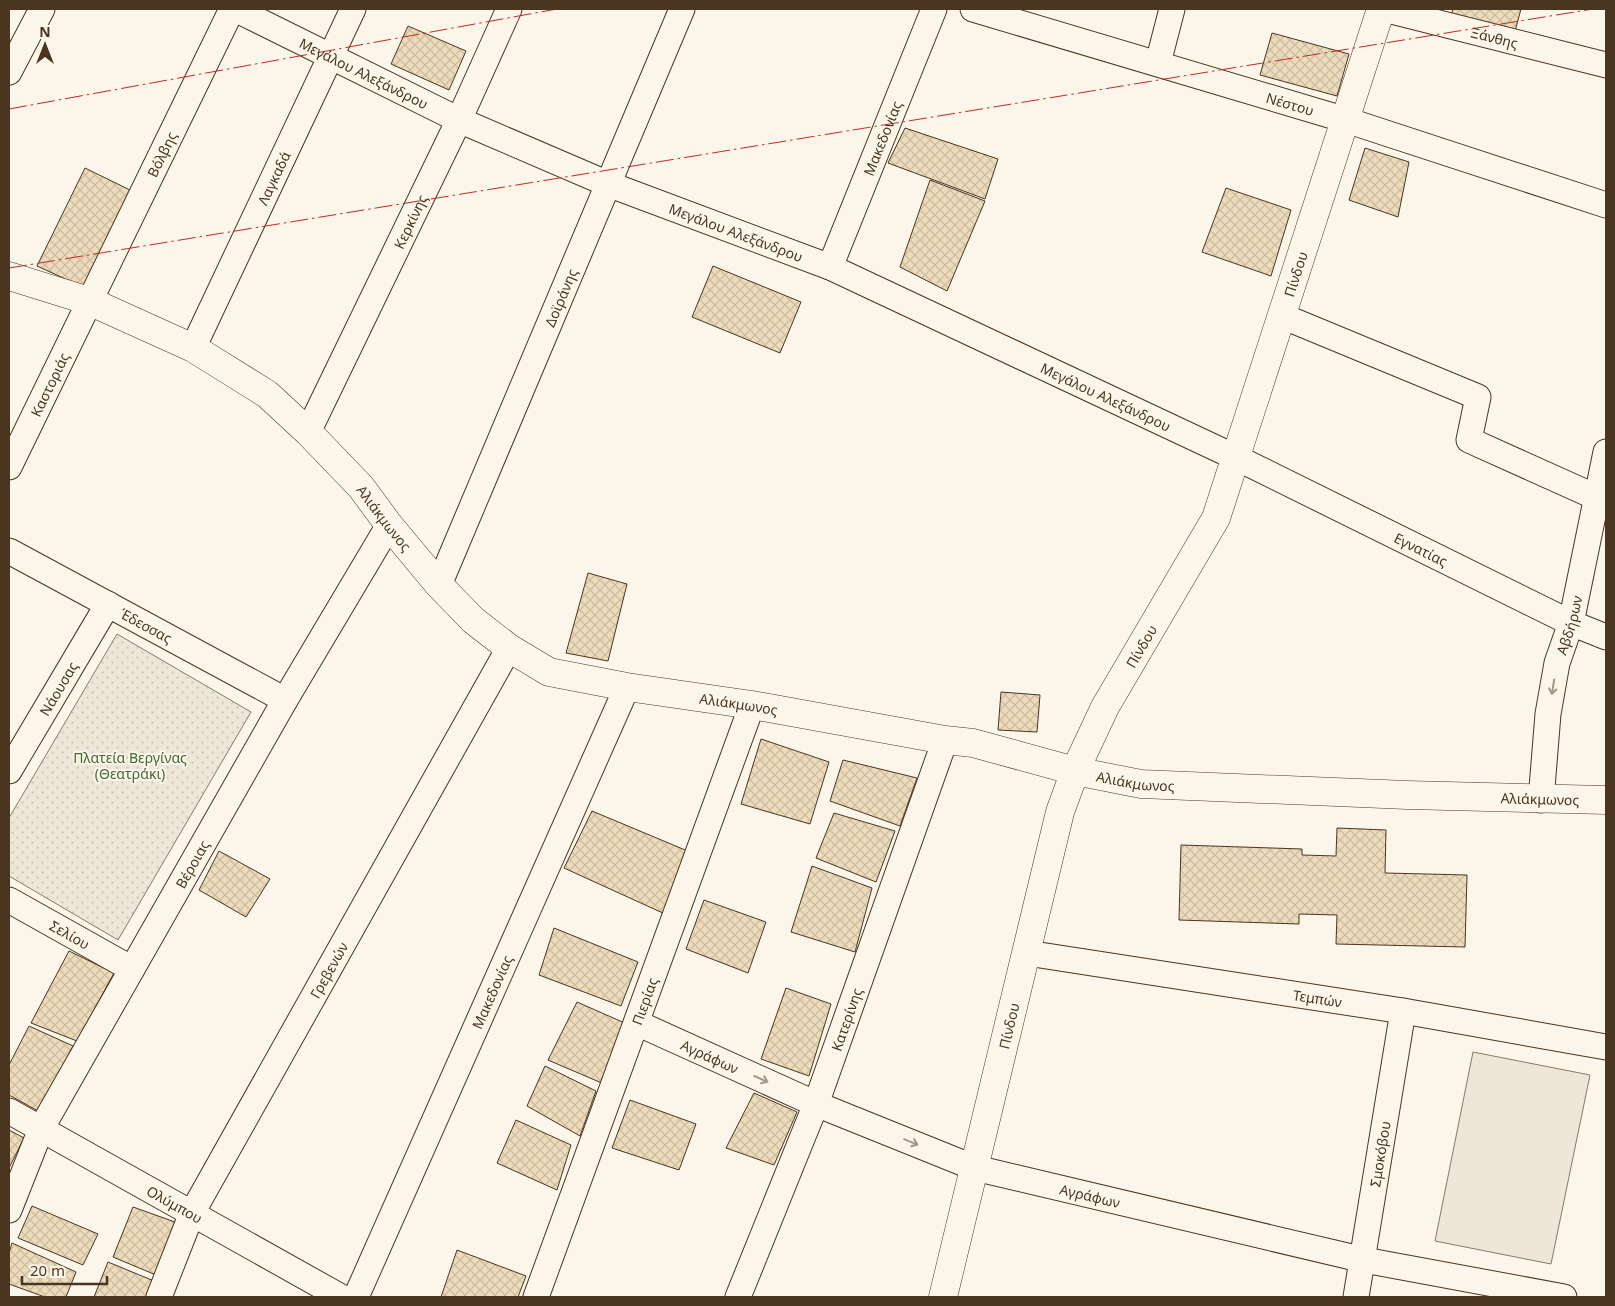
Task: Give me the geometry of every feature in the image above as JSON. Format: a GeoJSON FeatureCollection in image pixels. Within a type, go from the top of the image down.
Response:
{"type":"FeatureCollection","features":[{"type":"Feature","properties":{"kind":"street"},"geometry":{"type":"LineString","coordinates":[[9,72],[42,9]]}},
{"type":"Feature","properties":{"kind":"street","name":"Μεγάλου Αλεξάνδρου"},"geometry":{"type":"LineString","coordinates":[[233,9],[459,120],[608,184],[830,267],[1237,458]]}},
{"type":"Feature","properties":{"kind":"street","name":"Βόλβης"},"geometry":{"type":"LineString","coordinates":[[89,301],[233,9]]}},
{"type":"Feature","properties":{"kind":"street","name":"Λαγκαδά"},"geometry":{"type":"LineString","coordinates":[[193,348],[353,9]]}},
{"type":"Feature","properties":{"kind":"street","name":"Κερκίνης"},"geometry":{"type":"LineString","coordinates":[[308,432],[459,120],[509,9]]}},
{"type":"Feature","properties":{"kind":"street","name":"Δοϊράνης"},"geometry":{"type":"LineString","coordinates":[[439,585],[682,9]]}},
{"type":"Feature","properties":{"kind":"street","name":"Μακεδονίας"},"geometry":{"type":"LineString","coordinates":[[830,267],[934,9]]}},
{"type":"Feature","properties":{"kind":"street","name":"Νέστου"},"geometry":{"type":"LineString","coordinates":[[973,9],[1346,120],[1606,205]]}},
{"type":"Feature","properties":{"kind":"street"},"geometry":{"type":"LineString","coordinates":[[1158,63],[1172,9]]}},
{"type":"Feature","properties":{"kind":"street","name":"Ξάνθης"},"geometry":{"type":"LineString","coordinates":[[1382,9],[1606,65]]}},
{"type":"Feature","properties":{"kind":"street","name":"Πίνδου"},"geometry":{"type":"LineString","coordinates":[[942,1297],[975,1168],[1060,812],[1075,771],[1105,707],[1216,518],[1382,9]]}},
{"type":"Feature","properties":{"kind":"street","name":"Αλιάκμωνος"},"geometry":{"type":"LineString","coordinates":[[9,276],[89,301],[193,348],[267,394],[308,432],[361,487],[389,525],[439,585],[473,620],[509,648],[549,672],[627,687],[752,705],[945,740],[973,743],[1075,771],[1141,784],[1541,800],[1606,800]]}},
{"type":"Feature","properties":{"kind":"street","name":"Καστοριάς"},"geometry":{"type":"LineString","coordinates":[[9,467],[89,301]]}},
{"type":"Feature","properties":{"kind":"street"},"geometry":{"type":"LineString","coordinates":[[1282,316],[1478,397],[1469,440],[1598,498]]}},
{"type":"Feature","properties":{"kind":"street","name":"Αβδήρων"},"geometry":{"type":"LineString","coordinates":[[1541,800],[1548,714],[1557,663],[1572,623],[1606,452]]}},
{"type":"Feature","properties":{"kind":"street","name":"Εγνατίας"},"geometry":{"type":"LineString","coordinates":[[1237,458],[1572,623],[1606,637]]}},
{"type":"Feature","properties":{"kind":"street","name":"Βέροιας"},"geometry":{"type":"LineString","coordinates":[[9,1210],[41,1129],[285,700],[389,525]]}},
{"type":"Feature","properties":{"kind":"street","name":"Έδεσσας"},"geometry":{"type":"LineString","coordinates":[[9,551],[285,700]]}},
{"type":"Feature","properties":{"kind":"street","name":"Νάουσας"},"geometry":{"type":"LineString","coordinates":[[9,771],[108,604]]}},
{"type":"Feature","properties":{"kind":"street","name":"Γρεβενών"},"geometry":{"type":"LineString","coordinates":[[159,1297],[192,1214],[509,648]]}},
{"type":"Feature","properties":{"kind":"street","name":"Μακεδονίας"},"geometry":{"type":"LineString","coordinates":[[356,1297],[627,687]]}},
{"type":"Feature","properties":{"kind":"street","name":"Πιερίας"},"geometry":{"type":"LineString","coordinates":[[536,1297],[638,1023],[752,705]]}},
{"type":"Feature","properties":{"kind":"street","name":"Κατερίνης"},"geometry":{"type":"LineString","coordinates":[[738,1297],[816,1104],[945,740]]}},
{"type":"Feature","properties":{"kind":"street","name":"Σελίου"},"geometry":{"type":"LineString","coordinates":[[9,900],[132,969]]}},
{"type":"Feature","properties":{"kind":"street","name":"Τεμπών"},"geometry":{"type":"LineString","coordinates":[[1027,953],[1403,1011],[1606,1047]]}},
{"type":"Feature","properties":{"kind":"street","name":"Σμοκόβου"},"geometry":{"type":"LineString","coordinates":[[1356,1297],[1364,1260],[1403,1011]]}},
{"type":"Feature","properties":{"kind":"street","name":"Αγράφων"},"geometry":{"type":"LineString","coordinates":[[638,1023],[816,1104],[975,1168],[1506,1292],[1564,1297]]}},
{"type":"Feature","properties":{"kind":"street","name":"Ολύμπου"},"geometry":{"type":"LineString","coordinates":[[9,1112],[341,1297]]}},
{"type":"Feature","properties":{"kind":"green space","name":"Πλατεία Βεργίνας (Θεατράκι)"},"geometry":{"type":"Polygon","coordinates":[[[117,634],[251,712],[118,940],[9,876],[9,818],[117,634]]]}},
{"type":"Feature","properties":{"kind":"green space"},"geometry":{"type":"Polygon","coordinates":[[[1473,1052],[1590,1075],[1551,1264],[1435,1241],[1473,1052]]]}},
{"type":"Feature","properties":{"kind":"building"},"geometry":{"type":"Polygon","coordinates":[[[1453,9],[1521,9],[1514,35],[1450,19],[1453,9]]]}},
{"type":"Feature","properties":{"kind":"building"},"geometry":{"type":"Polygon","coordinates":[[[408,26],[466,51],[449,90],[391,64],[408,26]]]}},
{"type":"Feature","properties":{"kind":"building"},"geometry":{"type":"Polygon","coordinates":[[[1272,33],[1349,54],[1337,96],[1260,75],[1272,33]]]}},
{"type":"Feature","properties":{"kind":"building"},"geometry":{"type":"Polygon","coordinates":[[[905,128],[998,159],[985,199],[888,163],[905,128]]]}},
{"type":"Feature","properties":{"kind":"building"},"geometry":{"type":"Polygon","coordinates":[[[1365,148],[1409,162],[1398,217],[1349,200],[1365,148]]]}},
{"type":"Feature","properties":{"kind":"building"},"geometry":{"type":"Polygon","coordinates":[[[85,168],[134,192],[83,287],[37,266],[85,168]]]}},
{"type":"Feature","properties":{"kind":"building"},"geometry":{"type":"Polygon","coordinates":[[[930,180],[985,201],[947,291],[900,267],[930,180]]]}},
{"type":"Feature","properties":{"kind":"building"},"geometry":{"type":"Polygon","coordinates":[[[1226,188],[1291,210],[1271,276],[1202,252],[1226,188]]]}},
{"type":"Feature","properties":{"kind":"building"},"geometry":{"type":"Polygon","coordinates":[[[713,266],[801,302],[780,353],[692,317],[713,266]]]}},
{"type":"Feature","properties":{"kind":"building"},"geometry":{"type":"Polygon","coordinates":[[[588,573],[627,584],[608,661],[566,653],[588,573]]]}},
{"type":"Feature","properties":{"kind":"building"},"geometry":{"type":"Polygon","coordinates":[[[1001,692],[1040,695],[1037,732],[998,730],[1001,692]]]}},
{"type":"Feature","properties":{"kind":"building"},"geometry":{"type":"Polygon","coordinates":[[[761,739],[829,762],[810,824],[741,804],[761,739]]]}},
{"type":"Feature","properties":{"kind":"building"},"geometry":{"type":"Polygon","coordinates":[[[843,760],[917,778],[900,826],[830,801],[843,760]]]}},
{"type":"Feature","properties":{"kind":"building"},"geometry":{"type":"Polygon","coordinates":[[[592,811],[690,852],[665,914],[564,868],[592,811]]]}},
{"type":"Feature","properties":{"kind":"building"},"geometry":{"type":"Polygon","coordinates":[[[834,813],[895,831],[876,882],[816,858],[834,813]]]}},
{"type":"Feature","properties":{"kind":"building"},"geometry":{"type":"Polygon","coordinates":[[[1337,828],[1386,830],[1385,873],[1467,875],[1465,947],[1336,944],[1337,915],[1299,914],[1299,924],[1179,920],[1181,845],[1302,849],[1302,855],[1336,856],[1337,828]]]}},
{"type":"Feature","properties":{"kind":"building"},"geometry":{"type":"Polygon","coordinates":[[[219,851],[270,879],[246,917],[199,890],[219,851]]]}},
{"type":"Feature","properties":{"kind":"building"},"geometry":{"type":"Polygon","coordinates":[[[812,866],[872,888],[855,952],[791,932],[812,866]]]}},
{"type":"Feature","properties":{"kind":"building"},"geometry":{"type":"Polygon","coordinates":[[[704,900],[766,922],[748,973],[686,949],[704,900]]]}},
{"type":"Feature","properties":{"kind":"building"},"geometry":{"type":"Polygon","coordinates":[[[554,928],[638,962],[621,1006],[539,975],[554,928]]]}},
{"type":"Feature","properties":{"kind":"building"},"geometry":{"type":"Polygon","coordinates":[[[69,951],[114,973],[77,1041],[31,1023],[69,951]]]}},
{"type":"Feature","properties":{"kind":"building"},"geometry":{"type":"Polygon","coordinates":[[[786,988],[831,1004],[809,1076],[761,1059],[786,988]]]}},
{"type":"Feature","properties":{"kind":"building"},"geometry":{"type":"Polygon","coordinates":[[[577,1002],[627,1024],[604,1084],[548,1060],[577,1002]]]}},
{"type":"Feature","properties":{"kind":"building"},"geometry":{"type":"Polygon","coordinates":[[[29,1026],[73,1046],[40,1112],[9,1095],[9,1065],[29,1026]]]}},
{"type":"Feature","properties":{"kind":"building"},"geometry":{"type":"Polygon","coordinates":[[[545,1066],[596,1091],[580,1136],[527,1106],[545,1066]]]}},
{"type":"Feature","properties":{"kind":"building"},"geometry":{"type":"Polygon","coordinates":[[[754,1093],[797,1112],[774,1165],[726,1148],[754,1093]]]}},
{"type":"Feature","properties":{"kind":"building"},"geometry":{"type":"Polygon","coordinates":[[[630,1100],[696,1124],[679,1170],[612,1148],[630,1100]]]}},
{"type":"Feature","properties":{"kind":"building"},"geometry":{"type":"Polygon","coordinates":[[[516,1120],[571,1145],[557,1190],[497,1163],[516,1120]]]}},
{"type":"Feature","properties":{"kind":"building"},"geometry":{"type":"Polygon","coordinates":[[[9,1130],[24,1138],[9,1168],[9,1130]]]}},
{"type":"Feature","properties":{"kind":"building"},"geometry":{"type":"Polygon","coordinates":[[[32,1206],[98,1234],[83,1265],[18,1238],[32,1206]]]}},
{"type":"Feature","properties":{"kind":"building"},"geometry":{"type":"Polygon","coordinates":[[[133,1207],[175,1222],[156,1275],[113,1257],[133,1207]]]}},
{"type":"Feature","properties":{"kind":"building"},"geometry":{"type":"Polygon","coordinates":[[[12,1243],[76,1272],[66,1297],[45,1297],[9,1284],[9,1253],[12,1243]]]}},
{"type":"Feature","properties":{"kind":"building"},"geometry":{"type":"Polygon","coordinates":[[[457,1250],[526,1276],[518,1297],[441,1297],[457,1250]]]}},
{"type":"Feature","properties":{"kind":"building"},"geometry":{"type":"Polygon","coordinates":[[[108,1262],[154,1281],[148,1297],[94,1297],[108,1262]]]}},
{"type":"Feature","properties":{"kind":"power"},"geometry":{"type":"LineString","coordinates":[[9,109],[557,9]]}},
{"type":"Feature","properties":{"kind":"power"},"geometry":{"type":"LineString","coordinates":[[9,268],[1593,9]]}}]}
